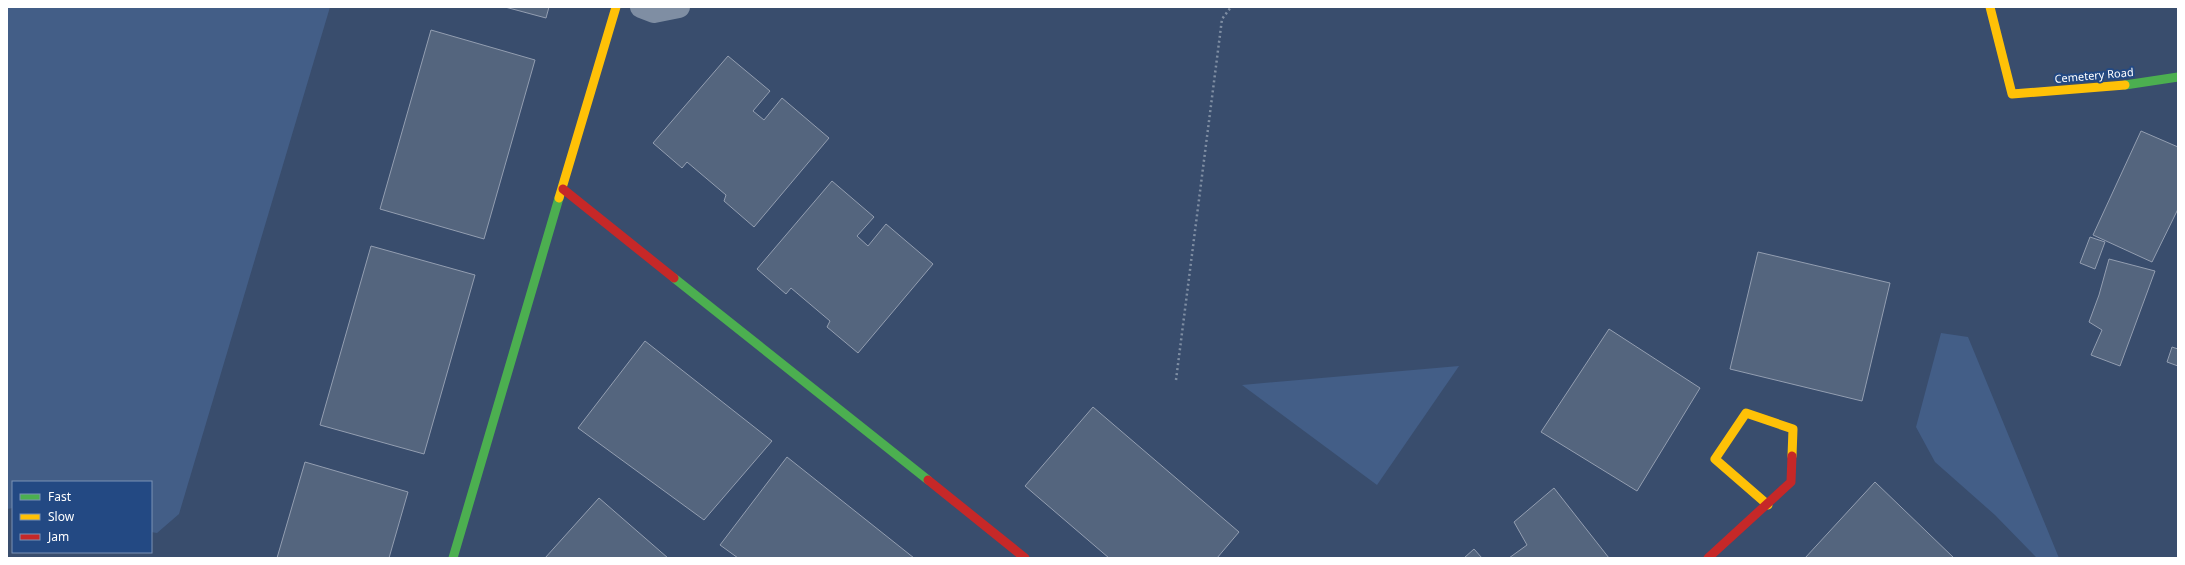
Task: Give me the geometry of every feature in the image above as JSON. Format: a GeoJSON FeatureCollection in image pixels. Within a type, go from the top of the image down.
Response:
{"type":"FeatureCollection","features":[{"type":"Feature","properties":{"kind":"street"},"geometry":{"type":"LineString","coordinates":[[453,558],[616,7]]}},
{"type":"Feature","properties":{"kind":"street"},"geometry":{"type":"LineString","coordinates":[[641,7],[654,12],[679,7]]}},
{"type":"Feature","properties":{"kind":"street","name":"Cemetery Road"},"geometry":{"type":"LineString","coordinates":[[1990,7],[2012,94],[2131,84],[2178,77]]}},
{"type":"Feature","properties":{"kind":"street"},"geometry":{"type":"LineString","coordinates":[[563,189],[1025,558]]}},
{"type":"Feature","properties":{"kind":"street"},"geometry":{"type":"LineString","coordinates":[[1708,558],[1768,505],[1791,482],[1793,429],[1746,413],[1715,459],[1768,505]]}},
{"type":"Feature","properties":{"kind":"path"},"geometry":{"type":"LineString","coordinates":[[1176,380],[1222,19],[1231,7]]}},
{"type":"Feature","properties":{"kind":"water"},"geometry":{"type":"Polygon","coordinates":[[[7,7],[330,7],[179,514],[157,533],[152,532],[152,481],[12,481],[12,508],[7,509],[7,7]]]}},
{"type":"Feature","properties":{"kind":"water"},"geometry":{"type":"Polygon","coordinates":[[[1941,333],[1968,337],[2059,558],[2037,558],[1995,515],[1935,462],[1916,427],[1941,333]]]}},
{"type":"Feature","properties":{"kind":"water"},"geometry":{"type":"Polygon","coordinates":[[[1459,366],[1377,485],[1242,385],[1459,366]]]}},
{"type":"Feature","properties":{"kind":"building"},"geometry":{"type":"Polygon","coordinates":[[[505,7],[549,7],[546,18],[505,7]]]}},
{"type":"Feature","properties":{"kind":"building"},"geometry":{"type":"Polygon","coordinates":[[[431,30],[535,60],[484,239],[380,209],[431,30]]]}},
{"type":"Feature","properties":{"kind":"building"},"geometry":{"type":"Polygon","coordinates":[[[728,56],[770,91],[753,111],[764,120],[782,98],[829,138],[754,227],[724,201],[726,195],[687,162],[682,168],[653,143],[728,56]]]}},
{"type":"Feature","properties":{"kind":"building"},"geometry":{"type":"Polygon","coordinates":[[[2141,131],[2178,147],[2178,209],[2152,262],[2093,235],[2141,131]]]}},
{"type":"Feature","properties":{"kind":"building"},"geometry":{"type":"Polygon","coordinates":[[[832,181],[874,217],[857,236],[868,246],[886,224],[933,264],[858,353],[827,327],[830,321],[791,288],[786,294],[757,269],[832,181]]]}},
{"type":"Feature","properties":{"kind":"building"},"geometry":{"type":"Polygon","coordinates":[[[2090,237],[2105,242],[2095,269],[2080,263],[2090,237]]]}},
{"type":"Feature","properties":{"kind":"building"},"geometry":{"type":"Polygon","coordinates":[[[371,246],[475,275],[424,454],[320,425],[371,246]]]}},
{"type":"Feature","properties":{"kind":"building"},"geometry":{"type":"Polygon","coordinates":[[[1758,252],[1890,283],[1862,401],[1730,369],[1758,252]]]}},
{"type":"Feature","properties":{"kind":"building"},"geometry":{"type":"Polygon","coordinates":[[[2109,259],[2155,271],[2120,366],[2091,355],[2102,330],[2089,322],[2099,295],[2109,259]]]}},
{"type":"Feature","properties":{"kind":"building"},"geometry":{"type":"Polygon","coordinates":[[[1609,329],[1700,388],[1637,491],[1541,432],[1609,329]]]}},
{"type":"Feature","properties":{"kind":"building"},"geometry":{"type":"Polygon","coordinates":[[[645,341],[772,441],[704,520],[578,428],[645,341]]]}},
{"type":"Feature","properties":{"kind":"building"},"geometry":{"type":"Polygon","coordinates":[[[2172,347],[2178,349],[2178,366],[2167,362],[2172,347]]]}},
{"type":"Feature","properties":{"kind":"building"},"geometry":{"type":"Polygon","coordinates":[[[1093,407],[1239,532],[1217,558],[1109,558],[1025,486],[1093,407]]]}},
{"type":"Feature","properties":{"kind":"building"},"geometry":{"type":"Polygon","coordinates":[[[787,457],[914,558],[738,558],[720,545],[787,457]]]}},
{"type":"Feature","properties":{"kind":"building"},"geometry":{"type":"Polygon","coordinates":[[[305,462],[408,492],[389,558],[277,558],[305,462]]]}},
{"type":"Feature","properties":{"kind":"building"},"geometry":{"type":"Polygon","coordinates":[[[1875,482],[1954,558],[1805,558],[1875,482]]]}},
{"type":"Feature","properties":{"kind":"building"},"geometry":{"type":"Polygon","coordinates":[[[1554,488],[1609,558],[1509,558],[1527,545],[1514,522],[1554,488]]]}},
{"type":"Feature","properties":{"kind":"building"},"geometry":{"type":"Polygon","coordinates":[[[599,498],[668,558],[545,558],[599,498]]]}},
{"type":"Feature","properties":{"kind":"building"},"geometry":{"type":"Polygon","coordinates":[[[1474,549],[1482,558],[1464,558],[1474,549]]]}},
{"type":"Feature","properties":{"kind":"traffic: fast"},"geometry":{"type":"LineString","coordinates":[[2125,85],[2178,77]]}},
{"type":"Feature","properties":{"kind":"traffic: fast"},"geometry":{"type":"LineString","coordinates":[[453,558],[559,198]]}},
{"type":"Feature","properties":{"kind":"traffic: fast"},"geometry":{"type":"LineString","coordinates":[[674,278],[928,480]]}},
{"type":"Feature","properties":{"kind":"traffic: slow"},"geometry":{"type":"LineString","coordinates":[[559,198],[616,7]]}},
{"type":"Feature","properties":{"kind":"traffic: slow"},"geometry":{"type":"LineString","coordinates":[[1990,7],[2012,94],[2125,85]]}},
{"type":"Feature","properties":{"kind":"traffic: slow"},"geometry":{"type":"LineString","coordinates":[[1768,505],[1715,459],[1746,413],[1793,429],[1792,456]]}},
{"type":"Feature","properties":{"kind":"traffic: jam"},"geometry":{"type":"LineString","coordinates":[[563,189],[674,278]]}},
{"type":"Feature","properties":{"kind":"traffic: jam"},"geometry":{"type":"LineString","coordinates":[[1708,558],[1791,482],[1792,456]]}},
{"type":"Feature","properties":{"kind":"traffic: jam"},"geometry":{"type":"LineString","coordinates":[[928,480],[1025,558]]}}]}
